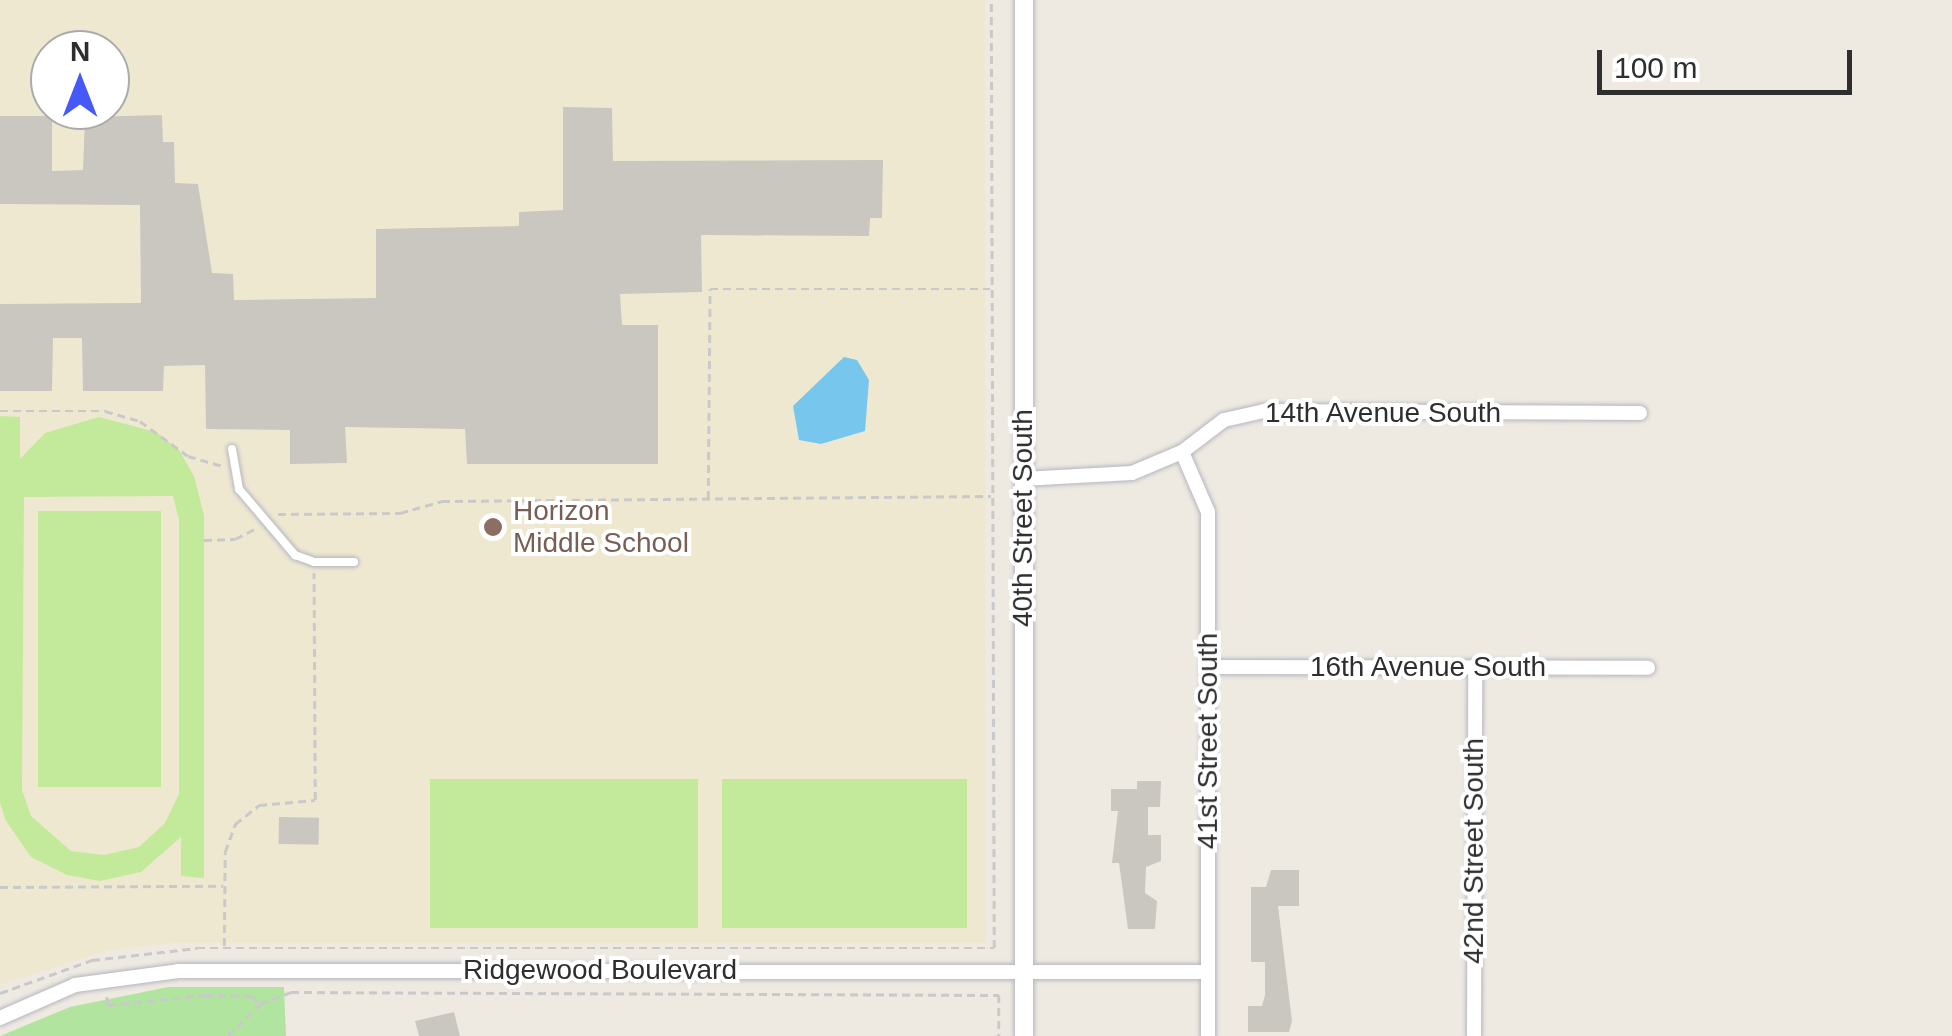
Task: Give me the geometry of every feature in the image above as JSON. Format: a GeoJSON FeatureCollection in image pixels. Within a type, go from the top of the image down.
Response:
{"type":"FeatureCollection","features":[{"type":"Feature","properties":{"kind":"street","name":"40th Street South"},"geometry":{"type":"LineString","coordinates":[[1024,0],[1024,1036]]}},
{"type":"Feature","properties":{"kind":"street","name":"14th Avenue South"},"geometry":{"type":"LineString","coordinates":[[1022,478],[1132,473],[1182,452],[1224,420],[1264,410],[1640,413]]}},
{"type":"Feature","properties":{"kind":"street","name":"41st Street South"},"geometry":{"type":"LineString","coordinates":[[1182,452],[1208,512],[1208,1036]]}},
{"type":"Feature","properties":{"kind":"street","name":"42nd Street South"},"geometry":{"type":"LineString","coordinates":[[1474,1036],[1475,666]]}},
{"type":"Feature","properties":{"kind":"street","name":"16th Avenue South"},"geometry":{"type":"LineString","coordinates":[[1208,668],[1648,668]]}},
{"type":"Feature","properties":{"kind":"street","name":"Ridgewood Boulevard"},"geometry":{"type":"LineString","coordinates":[[0,1018],[43,994],[106,979],[178,970],[1208,972]]}},
{"type":"Feature","properties":{"kind":"lane"},"geometry":{"type":"LineString","coordinates":[[232,449],[232,466],[263,521],[295,555],[314,562],[354,562]]}},
{"type":"Feature","properties":{"kind":"path"},"geometry":{"type":"LineString","coordinates":[[0,993],[104,958],[224,948],[994,948],[991,0]]}},
{"type":"Feature","properties":{"kind":"path"},"geometry":{"type":"LineString","coordinates":[[708,501],[710,289],[990,289]]}},
{"type":"Feature","properties":{"kind":"path"},"geometry":{"type":"LineString","coordinates":[[0,411],[105,411],[140,421],[188,456],[232,466]]}},
{"type":"Feature","properties":{"kind":"path"},"geometry":{"type":"LineString","coordinates":[[204,540],[236,539],[277,514],[400,513],[442,502],[908,500],[928,493],[994,497]]}},
{"type":"Feature","properties":{"kind":"path"},"geometry":{"type":"LineString","coordinates":[[224,948],[228,840],[246,812],[275,801],[315,800],[314,562]]}},
{"type":"Feature","properties":{"kind":"path"},"geometry":{"type":"LineString","coordinates":[[0,887],[225,886]]}},
{"type":"Feature","properties":{"kind":"path"},"geometry":{"type":"LineString","coordinates":[[104,958],[108,1005],[205,994],[252,996],[260,1004]]}},
{"type":"Feature","properties":{"kind":"path"},"geometry":{"type":"LineString","coordinates":[[228,1036],[260,1004],[291,992],[1000,994],[1000,1036]]}},
{"type":"Feature","properties":{"kind":"shaded area","name":"Horizon Middle School"},"geometry":{"type":"Polygon","coordinates":[[[0,0],[985,0],[986,943],[172,943],[106,951],[0,985],[0,0]]]}},
{"type":"Feature","properties":{"kind":"green space"},"geometry":{"type":"Polygon","coordinates":[[[0,416],[20,417],[20,459],[45,433],[99,417],[156,432],[179,450],[194,476],[204,515],[204,878],[181,876],[181,837],[141,872],[100,881],[67,875],[31,857],[6,821],[0,803],[0,416]],[[173,496],[24,497],[22,790],[31,816],[71,851],[104,855],[139,847],[165,823],[179,794],[179,520],[173,496]]]}},
{"type":"Feature","properties":{"kind":"green space"},"geometry":{"type":"Polygon","coordinates":[[[38,511],[161,511],[161,787],[38,787],[38,511]]]}},
{"type":"Feature","properties":{"kind":"green space"},"geometry":{"type":"Polygon","coordinates":[[[430,779],[698,779],[698,928],[430,928],[430,779]]]}},
{"type":"Feature","properties":{"kind":"green space"},"geometry":{"type":"Polygon","coordinates":[[[722,779],[967,779],[967,928],[722,928],[722,779]]]}},
{"type":"Feature","properties":{"kind":"green space"},"geometry":{"type":"Polygon","coordinates":[[[168,987],[284,987],[286,1036],[0,1036],[70,1007],[168,987]]]}},
{"type":"Feature","properties":{"kind":"water"},"geometry":{"type":"Polygon","coordinates":[[[844,357],[857,360],[869,380],[865,431],[821,444],[799,440],[793,406],[844,357]]]}},
{"type":"Feature","properties":{"kind":"building"},"geometry":{"type":"Polygon","coordinates":[[[563,107],[612,108],[613,161],[883,160],[882,218],[870,218],[869,236],[701,235],[702,292],[620,294],[622,325],[658,325],[658,464],[467,464],[465,429],[345,427],[347,463],[290,464],[290,430],[206,429],[205,365],[164,366],[163,391],[83,391],[82,338],[53,338],[52,391],[0,391],[0,304],[141,303],[140,205],[0,204],[0,116],[30,116],[30,130],[52,130],[52,171],[83,170],[85,130],[130,130],[130,116],[162,115],[163,142],[174,142],[175,183],[198,184],[212,273],[233,274],[234,300],[376,298],[376,229],[519,226],[519,212],[563,210],[563,107]]]}},
{"type":"Feature","properties":{"kind":"building"},"geometry":{"type":"Polygon","coordinates":[[[1137,781],[1161,781],[1160,807],[1148,807],[1148,835],[1161,835],[1161,861],[1146,867],[1145,893],[1157,901],[1155,929],[1128,929],[1119,863],[1112,863],[1118,811],[1111,811],[1111,789],[1137,789],[1137,781]]]}},
{"type":"Feature","properties":{"kind":"building"},"geometry":{"type":"Polygon","coordinates":[[[279,817],[319,818],[319,845],[279,844],[279,817]]]}},
{"type":"Feature","properties":{"kind":"building"},"geometry":{"type":"Polygon","coordinates":[[[1271,870],[1299,870],[1299,906],[1278,906],[1292,1021],[1289,1032],[1248,1032],[1248,1006],[1262,1006],[1265,995],[1265,962],[1251,962],[1251,887],[1266,887],[1271,870]]]}},
{"type":"Feature","properties":{"kind":"building"},"geometry":{"type":"Polygon","coordinates":[[[454,1012],[460,1036],[419,1036],[415,1021],[454,1012]]]}},
{"type":"Feature","properties":{"kind":"place","name":"Horizon Middle School"},"geometry":{"type":"Point","coordinates":[493,527]}}]}
